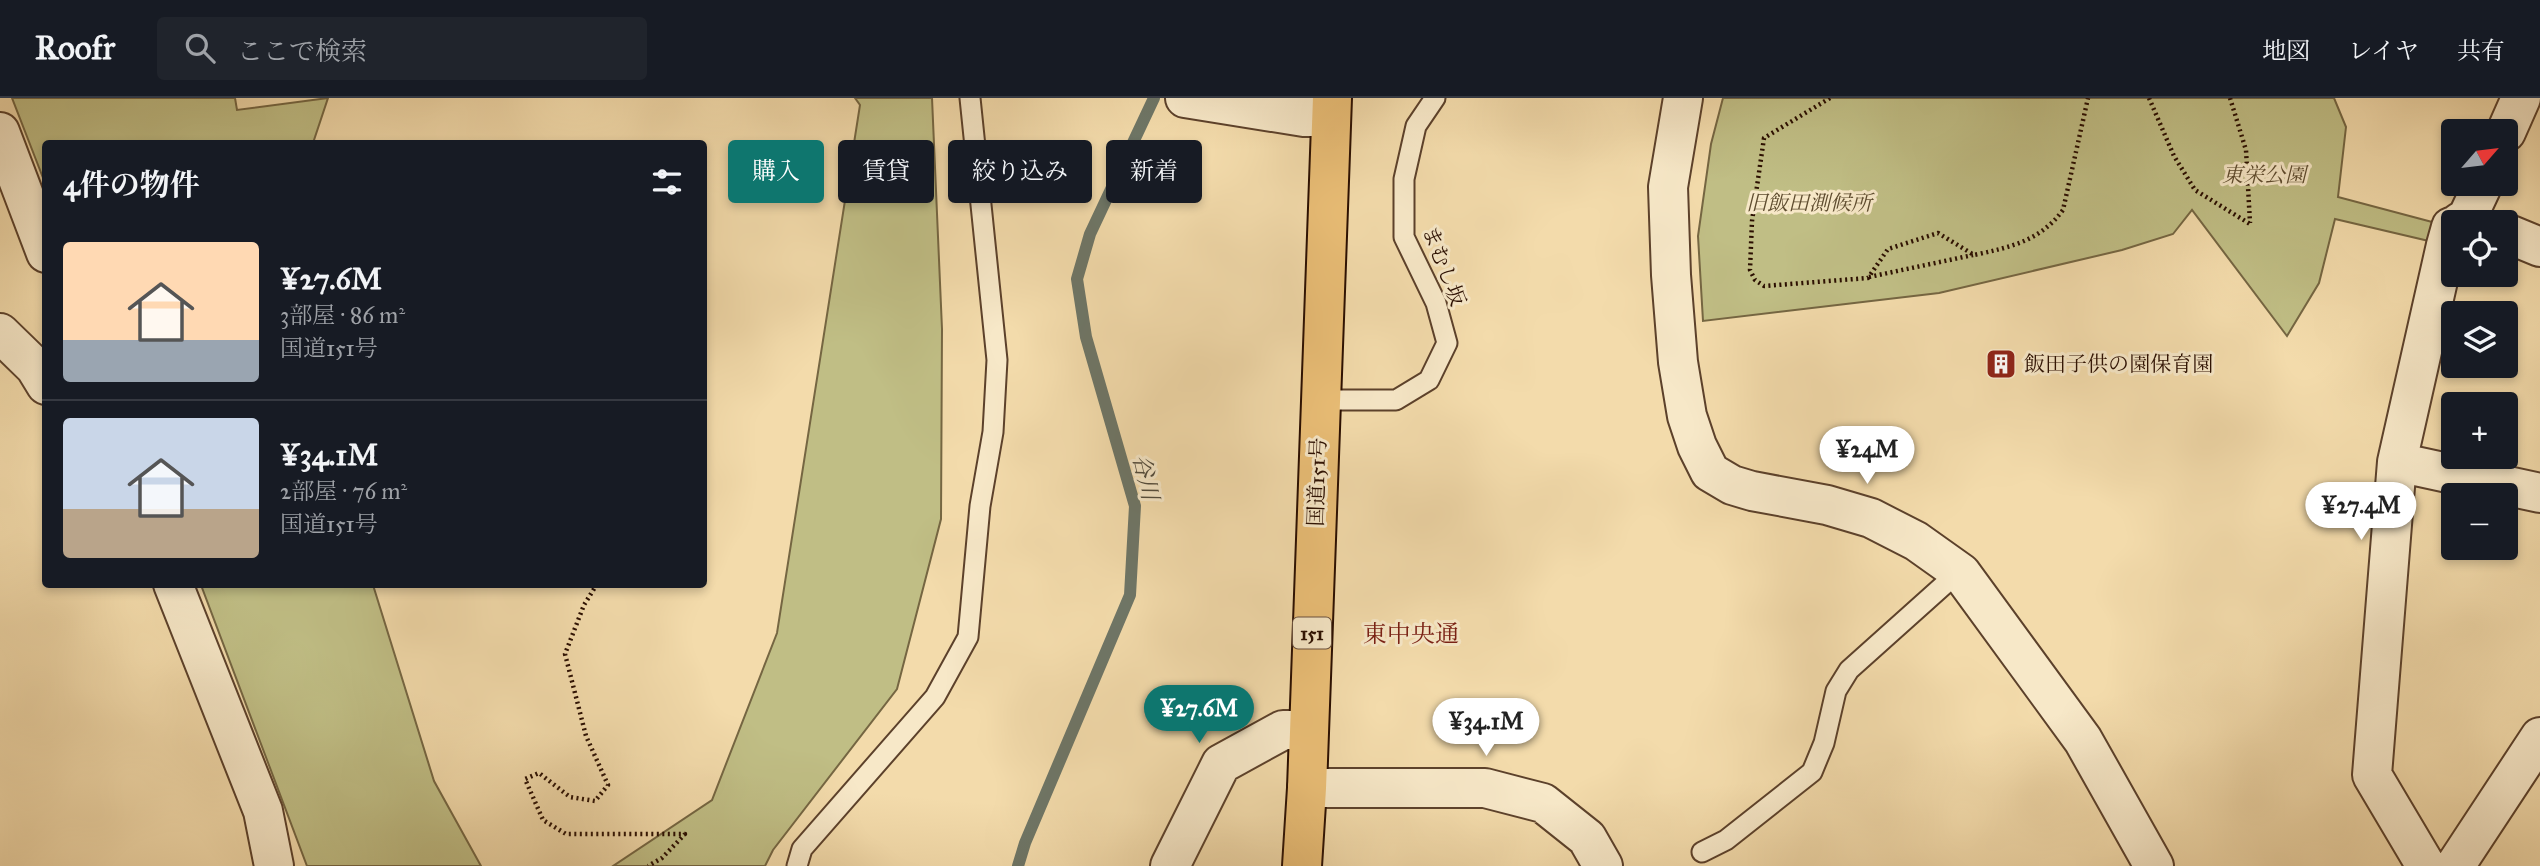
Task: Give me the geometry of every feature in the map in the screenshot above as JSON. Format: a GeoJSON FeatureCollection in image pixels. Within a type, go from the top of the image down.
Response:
{"type":"FeatureCollection","features":[{"type":"Feature","properties":{"kind":"highway","name":"国道151号"},"geometry":{"type":"LineString","coordinates":[[1301,866],[1307,788],[1332,108]]}},
{"type":"Feature","properties":{"kind":"street"},"geometry":{"type":"LineString","coordinates":[[1683,98],[1668,187],[1672,288],[1678,362],[1687,416],[1710,472],[1732,485],[1752,491],[1827,505],[1871,518],[1916,541],[1961,573],[2083,740],[2154,866]]}},
{"type":"Feature","properties":{"kind":"street"},"geometry":{"type":"LineString","coordinates":[[2512,119],[2521,98]]}},
{"type":"Feature","properties":{"kind":"street"},"geometry":{"type":"LineString","coordinates":[[1190,99],[1304,117],[1332,108]]}},
{"type":"Feature","properties":{"kind":"street"},"geometry":{"type":"LineString","coordinates":[[0,132],[42,242]]}},
{"type":"Feature","properties":{"kind":"street"},"geometry":{"type":"LineString","coordinates":[[2518,238],[2540,247]]}},
{"type":"Feature","properties":{"kind":"street"},"geometry":{"type":"LineString","coordinates":[[2426,866],[2372,775],[2397,462],[2441,267]]}},
{"type":"Feature","properties":{"kind":"street"},"geometry":{"type":"LineString","coordinates":[[0,333],[35,367],[42,378]]}},
{"type":"Feature","properties":{"kind":"street"},"geometry":{"type":"LineString","coordinates":[[2397,462],[2540,493]]}},
{"type":"Feature","properties":{"kind":"street"},"geometry":{"type":"LineString","coordinates":[[175,588],[263,811],[274,866]]}},
{"type":"Feature","properties":{"kind":"street"},"geometry":{"type":"LineString","coordinates":[[1170,866],[1221,764],[1283,730],[1308,730]]}},
{"type":"Feature","properties":{"kind":"street"},"geometry":{"type":"LineString","coordinates":[[2455,866],[2540,737]]}},
{"type":"Feature","properties":{"kind":"street"},"geometry":{"type":"LineString","coordinates":[[1307,788],[1485,788],[1544,803],[1587,838],[1602,866]]}},
{"type":"Feature","properties":{"kind":"lane"},"geometry":{"type":"LineString","coordinates":[[797,866],[802,849],[935,697],[968,637],[980,506],[993,432],[997,360],[970,98]]}},
{"type":"Feature","properties":{"kind":"lane","name":"まむし坂"},"geometry":{"type":"LineString","coordinates":[[1320,400],[1396,400],[1429,380],[1447,343],[1436,303],[1404,237],[1404,179],[1416,126],[1435,98]]}},
{"type":"Feature","properties":{"kind":"lane"},"geometry":{"type":"LineString","coordinates":[[1702,852],[1726,840],[1812,772],[1824,743],[1836,691],[1849,670],[1945,584],[1961,573]]}},
{"type":"Feature","properties":{"kind":"path"},"geometry":{"type":"LineString","coordinates":[[1830,98],[1764,138],[1752,221],[1750,270],[1755,280],[1764,286],[1868,278],[2020,245],[2052,225],[2063,210],[2088,98]]}},
{"type":"Feature","properties":{"kind":"path"},"geometry":{"type":"LineString","coordinates":[[2148,98],[2174,156],[2195,190],[2250,224],[2246,150],[2230,98]]}},
{"type":"Feature","properties":{"kind":"path"},"geometry":{"type":"LineString","coordinates":[[1868,278],[1888,249],[1938,233],[1974,255]]}},
{"type":"Feature","properties":{"kind":"path"},"geometry":{"type":"LineString","coordinates":[[595,588],[584,606],[565,654],[586,736],[608,785],[596,801],[569,797],[539,773],[525,779],[542,820],[566,834],[685,834],[663,858],[648,866]]}},
{"type":"Feature","properties":{"kind":"green space"},"geometry":{"type":"Polygon","coordinates":[[[12,98],[235,98],[237,110],[328,98],[314,140],[42,140],[42,175],[12,98]]]}},
{"type":"Feature","properties":{"kind":"green space"},"geometry":{"type":"Polygon","coordinates":[[[855,98],[932,98],[934,140],[854,140],[860,105],[855,98]]]}},
{"type":"Feature","properties":{"kind":"green space","name":"旧飯田測候所"},"geometry":{"type":"Polygon","coordinates":[[[1723,98],[2334,98],[2346,127],[2338,197],[2441,224],[2441,244],[2335,219],[2319,283],[2287,336],[2192,210],[2173,234],[2122,250],[1939,293],[1703,321],[1698,236],[1711,144],[1723,98]]]}},
{"type":"Feature","properties":{"kind":"green space"},"geometry":{"type":"Polygon","coordinates":[[[934,144],[942,329],[941,519],[897,689],[773,850],[765,866],[613,866],[712,800],[777,633],[845,203],[934,203],[934,144]]]}},
{"type":"Feature","properties":{"kind":"green space"},"geometry":{"type":"Polygon","coordinates":[[[202,588],[374,588],[434,781],[481,866],[307,866],[202,588]]]}},
{"type":"Feature","properties":{"kind":"waterway","name":"谷川"},"geometry":{"type":"LineString","coordinates":[[1018,866],[1025,843],[1130,595],[1135,506],[1086,337],[1077,279],[1090,234],[1154,98]]}},
{"type":"Feature","properties":{"kind":"place","name":"飯田子供の園保育園"},"geometry":{"type":"Point","coordinates":[2001,364]}},
{"type":"Feature","properties":{"kind":"district","name":"東中央通"},"geometry":{"type":"Point","coordinates":[1411,634]}},
{"type":"Feature","properties":{"kind":"park label","name":"東栄公園"},"geometry":{"type":"Point","coordinates":[2264,175]}}]}
